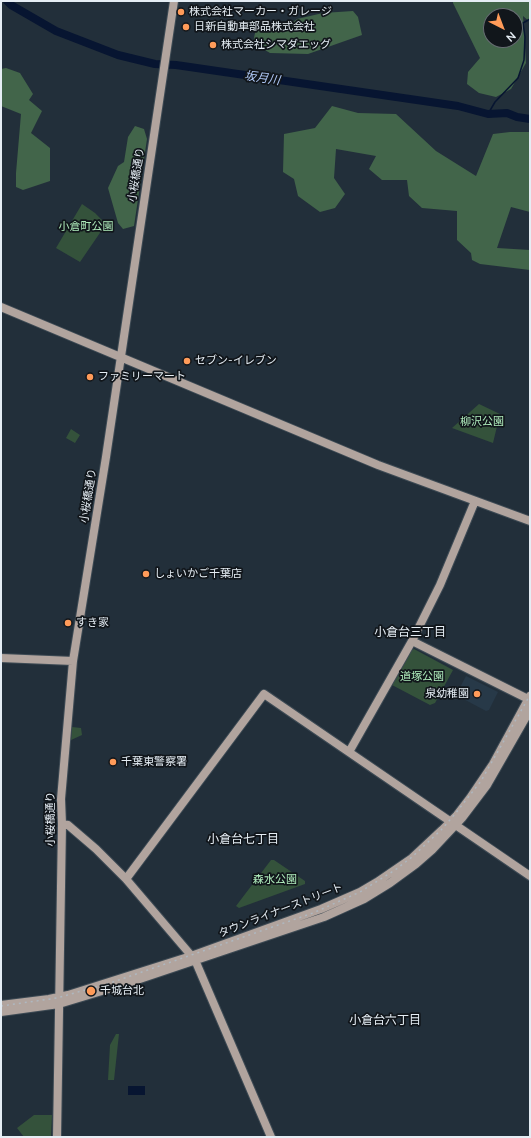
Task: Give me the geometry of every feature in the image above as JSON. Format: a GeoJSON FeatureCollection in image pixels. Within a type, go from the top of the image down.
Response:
{"type":"FeatureCollection","features":[{"type":"Feature","properties":{"kind":"street","name":"小桜橋通り"},"geometry":{"type":"LineString","coordinates":[[57,1137],[62,824],[61,799],[73,661],[106,458],[174,1]]}},
{"type":"Feature","properties":{"kind":"street"},"geometry":{"type":"LineString","coordinates":[[1,306],[378,465],[530,521]]}},
{"type":"Feature","properties":{"kind":"street"},"geometry":{"type":"LineString","coordinates":[[349,752],[412,640],[440,585],[475,501]]}},
{"type":"Feature","properties":{"kind":"street"},"geometry":{"type":"LineString","coordinates":[[412,640],[530,699]]}},
{"type":"Feature","properties":{"kind":"street"},"geometry":{"type":"LineString","coordinates":[[1,658],[73,661]]}},
{"type":"Feature","properties":{"kind":"street"},"geometry":{"type":"LineString","coordinates":[[126,879],[264,694],[530,876]]}},
{"type":"Feature","properties":{"kind":"street","name":"タウンライナーストリート"},"geometry":{"type":"LineString","coordinates":[[453,823],[482,781],[530,699]]}},
{"type":"Feature","properties":{"kind":"street","name":"タウンライナーストリート"},"geometry":{"type":"LineString","coordinates":[[1,1012],[125,984],[193,958],[324,917],[364,899],[390,883],[416,864],[487,786],[530,710]]}},
{"type":"Feature","properties":{"kind":"street"},"geometry":{"type":"LineString","coordinates":[[62,824],[68,825],[74,830],[126,879],[193,958],[271,1137]]}},
{"type":"Feature","properties":{"kind":"street","name":"タウンライナーストリート"},"geometry":{"type":"LineString","coordinates":[[1,1005],[59,1000]]}},
{"type":"Feature","properties":{"kind":"shaded area","name":"泉幼稚園"},"geometry":{"type":"Polygon","coordinates":[[[466,676],[498,692],[489,710],[486,711],[456,695],[466,676]]]}},
{"type":"Feature","properties":{"kind":"green space"},"geometry":{"type":"Polygon","coordinates":[[[453,1],[530,1],[530,22],[523,16],[526,63],[511,89],[496,97],[479,93],[467,84],[468,72],[480,58],[453,1]]]}},
{"type":"Feature","properties":{"kind":"green space"},"geometry":{"type":"Polygon","coordinates":[[[353,11],[358,17],[362,35],[308,54],[270,53],[253,43],[256,28],[283,29],[297,19],[323,13],[353,11]]]}},
{"type":"Feature","properties":{"kind":"green space"},"geometry":{"type":"Polygon","coordinates":[[[6,68],[20,73],[33,94],[29,100],[42,111],[31,133],[50,148],[50,181],[23,190],[16,187],[21,114],[1,106],[1,69],[6,68]]]}},
{"type":"Feature","properties":{"kind":"green space"},"geometry":{"type":"Polygon","coordinates":[[[332,106],[358,113],[396,114],[436,151],[476,176],[493,134],[530,132],[530,212],[511,207],[497,248],[530,250],[530,270],[480,264],[472,260],[471,253],[457,240],[457,211],[422,208],[409,196],[407,180],[382,180],[369,169],[376,156],[336,149],[334,178],[345,194],[335,208],[320,212],[298,196],[294,179],[283,172],[284,134],[315,128],[332,106]]]}},
{"type":"Feature","properties":{"kind":"green space"},"geometry":{"type":"Polygon","coordinates":[[[135,126],[144,129],[147,139],[134,226],[123,229],[118,223],[108,188],[118,166],[124,162],[128,137],[135,126]]]}},
{"type":"Feature","properties":{"kind":"green space","name":"小倉町公園"},"geometry":{"type":"Polygon","coordinates":[[[82,204],[95,213],[106,224],[80,262],[56,248],[82,204]]]}},
{"type":"Feature","properties":{"kind":"green space","name":"柳沢公園"},"geometry":{"type":"Polygon","coordinates":[[[479,404],[500,414],[493,443],[452,428],[479,404]]]}},
{"type":"Feature","properties":{"kind":"green space"},"geometry":{"type":"Polygon","coordinates":[[[71,429],[80,435],[75,443],[66,438],[71,429]]]}},
{"type":"Feature","properties":{"kind":"green space","name":"道塚公園"},"geometry":{"type":"Polygon","coordinates":[[[414,649],[453,670],[435,703],[430,705],[392,685],[409,651],[414,649]]]}},
{"type":"Feature","properties":{"kind":"green space"},"geometry":{"type":"Polygon","coordinates":[[[72,727],[81,728],[82,735],[71,740],[72,727]]]}},
{"type":"Feature","properties":{"kind":"green space","name":"森水公園"},"geometry":{"type":"Polygon","coordinates":[[[271,860],[274,860],[305,881],[305,884],[239,908],[236,906],[271,860]]]}},
{"type":"Feature","properties":{"kind":"green space"},"geometry":{"type":"Polygon","coordinates":[[[116,1034],[119,1034],[114,1080],[108,1080],[110,1045],[116,1034]]]}},
{"type":"Feature","properties":{"kind":"green space"},"geometry":{"type":"Polygon","coordinates":[[[34,1115],[52,1115],[51,1137],[24,1137],[17,1128],[34,1115]]]}},
{"type":"Feature","properties":{"kind":"water"},"geometry":{"type":"Polygon","coordinates":[[[128,1086],[145,1086],[145,1095],[128,1095],[128,1086]]]}},
{"type":"Feature","properties":{"kind":"waterway","name":"坂月川"},"geometry":{"type":"LineString","coordinates":[[7,1],[11,5],[56,31],[118,55],[155,64],[176,65],[458,106],[488,114],[507,113],[517,117],[530,119]]}},
{"type":"Feature","properties":{"kind":"waterway"},"geometry":{"type":"LineString","coordinates":[[488,114],[495,102],[518,78],[524,60],[525,37],[523,23],[530,19]]}},
{"type":"Feature","properties":{"kind":"railway"},"geometry":{"type":"LineString","coordinates":[[1,1006],[57,998],[113,982],[313,913],[360,892],[395,870],[412,857],[441,830],[455,814],[481,781],[530,695]]}},
{"type":"Feature","properties":{"kind":"place","name":"株式会社マーカー・ガレージ"},"geometry":{"type":"Point","coordinates":[181,12]}},
{"type":"Feature","properties":{"kind":"place","name":"日新自動車部品株式会社"},"geometry":{"type":"Point","coordinates":[186,27]}},
{"type":"Feature","properties":{"kind":"place","name":"株式会社シマダエッグ"},"geometry":{"type":"Point","coordinates":[213,45]}},
{"type":"Feature","properties":{"kind":"place","name":"セブン-イレブン"},"geometry":{"type":"Point","coordinates":[187,361]}},
{"type":"Feature","properties":{"kind":"place","name":"ファミリーマート"},"geometry":{"type":"Point","coordinates":[90,377]}},
{"type":"Feature","properties":{"kind":"place","name":"しょいかご千葉店"},"geometry":{"type":"Point","coordinates":[146,574]}},
{"type":"Feature","properties":{"kind":"place","name":"すき家"},"geometry":{"type":"Point","coordinates":[68,623]}},
{"type":"Feature","properties":{"kind":"place","name":"泉幼稚園"},"geometry":{"type":"Point","coordinates":[477,694]}},
{"type":"Feature","properties":{"kind":"place","name":"千葉東警察署"},"geometry":{"type":"Point","coordinates":[113,762]}},
{"type":"Feature","properties":{"kind":"place","name":"千城台北"},"geometry":{"type":"Point","coordinates":[91,991]}},
{"type":"Feature","properties":{"kind":"district","name":"小倉台三丁目"},"geometry":{"type":"Point","coordinates":[410,633]}},
{"type":"Feature","properties":{"kind":"district","name":"小倉台七丁目"},"geometry":{"type":"Point","coordinates":[243,840]}},
{"type":"Feature","properties":{"kind":"district","name":"小倉台六丁目"},"geometry":{"type":"Point","coordinates":[385,1021]}}]}
